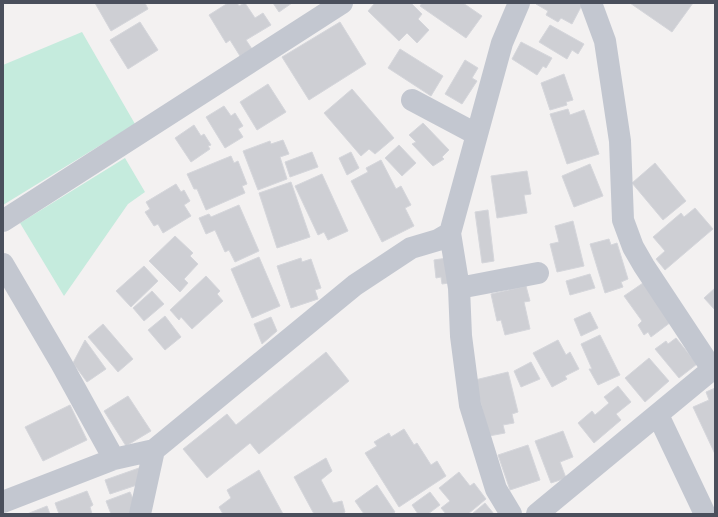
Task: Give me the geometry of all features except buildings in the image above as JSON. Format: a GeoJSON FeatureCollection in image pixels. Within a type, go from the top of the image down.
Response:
{"type":"FeatureCollection","features":[{"type":"Feature","properties":{"kind":"street"},"geometry":{"type":"LineString","coordinates":[[3,221],[342,3]]}},
{"type":"Feature","properties":{"kind":"street"},"geometry":{"type":"LineString","coordinates":[[511,514],[496,489],[470,405],[461,336],[459,288],[450,232],[502,43],[519,3]]}},
{"type":"Feature","properties":{"kind":"street"},"geometry":{"type":"LineString","coordinates":[[537,514],[714,368],[644,266],[633,247],[623,220],[620,141],[605,41],[592,3]]}},
{"type":"Feature","properties":{"kind":"street"},"geometry":{"type":"LineString","coordinates":[[412,100],[476,134]]}},
{"type":"Feature","properties":{"kind":"street"},"geometry":{"type":"LineString","coordinates":[[3,502],[114,459],[154,450],[355,285],[410,248],[438,240],[450,232]]}},
{"type":"Feature","properties":{"kind":"street"},"geometry":{"type":"LineString","coordinates":[[3,264],[61,363],[114,459]]}},
{"type":"Feature","properties":{"kind":"street"},"geometry":{"type":"LineString","coordinates":[[459,288],[538,273]]}},
{"type":"Feature","properties":{"kind":"street"},"geometry":{"type":"LineString","coordinates":[[658,415],[705,514]]}},
{"type":"Feature","properties":{"kind":"street"},"geometry":{"type":"LineString","coordinates":[[140,514],[154,450]]}},
{"type":"Feature","properties":{"kind":"green space"},"geometry":{"type":"Polygon","coordinates":[[[82,32],[135,124],[3,205],[3,65],[82,32]]]}},
{"type":"Feature","properties":{"kind":"green space"},"geometry":{"type":"Polygon","coordinates":[[[125,158],[145,192],[128,204],[64,296],[20,223],[125,158]]]}}]}
